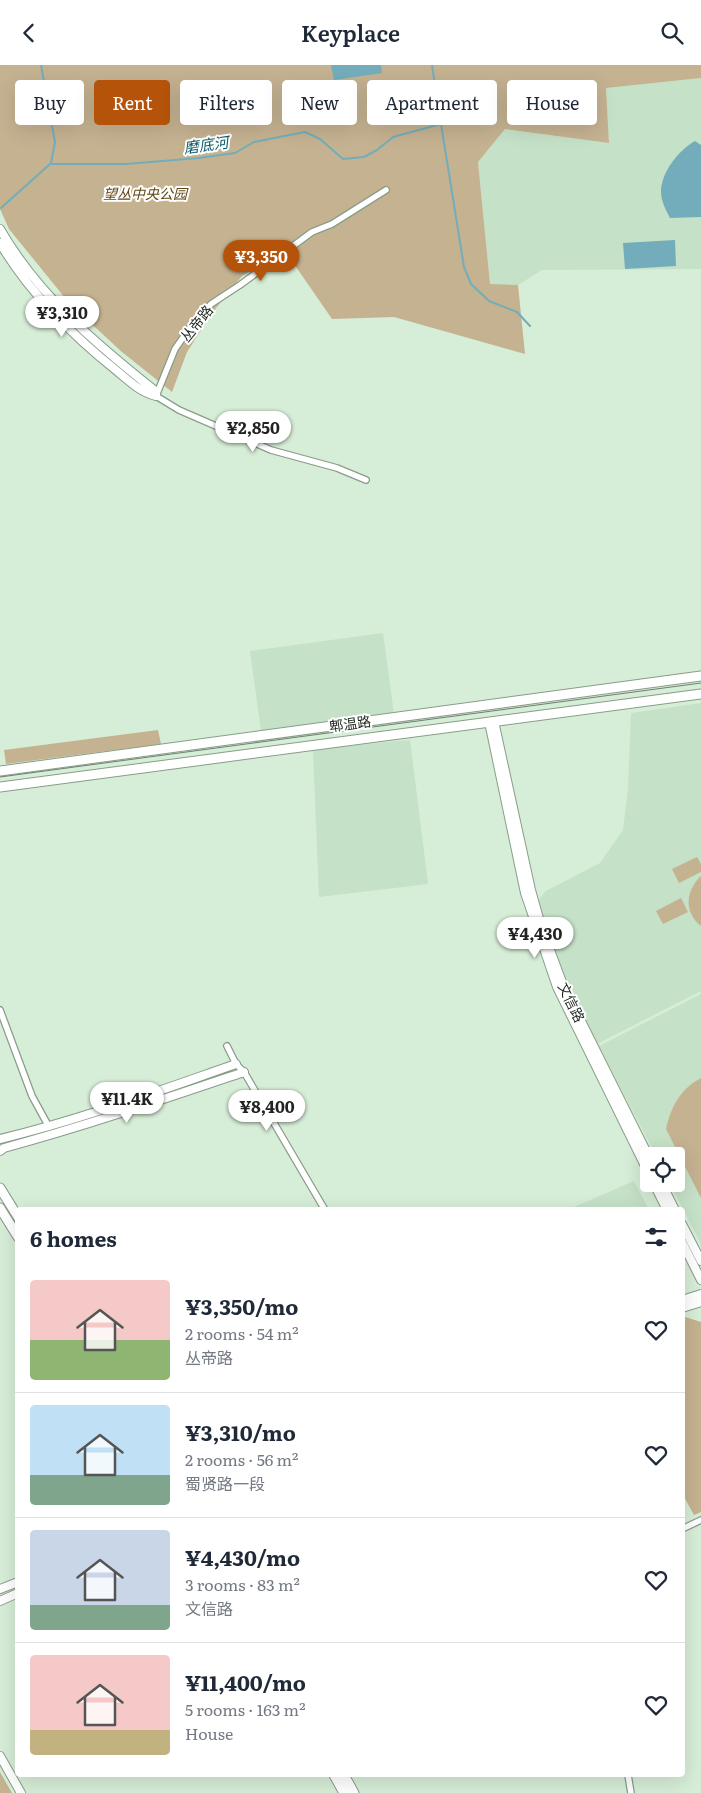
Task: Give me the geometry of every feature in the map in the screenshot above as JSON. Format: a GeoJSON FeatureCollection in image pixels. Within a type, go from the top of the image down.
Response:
{"type":"FeatureCollection","features":[{"type":"Feature","properties":{"kind":"main road"},"geometry":{"type":"LineString","coordinates":[[0,229],[10,247],[35,282],[103,350],[154,390],[156,396],[146,394],[63,323],[39,298],[0,243]]}},
{"type":"Feature","properties":{"kind":"main road","name":"郫温路"},"geometry":{"type":"LineString","coordinates":[[0,771],[701,676]]}},
{"type":"Feature","properties":{"kind":"main road","name":"郫温路"},"geometry":{"type":"LineString","coordinates":[[0,787],[701,694]]}},
{"type":"Feature","properties":{"kind":"main road"},"geometry":{"type":"LineString","coordinates":[[491,721],[525,893],[557,987],[640,1156]]}},
{"type":"Feature","properties":{"kind":"main road","name":"文信路"},"geometry":{"type":"LineString","coordinates":[[491,721],[543,932],[563,985],[644,1147]]}},
{"type":"Feature","properties":{"kind":"main road"},"geometry":{"type":"LineString","coordinates":[[0,1139],[48,1127],[118,1105],[236,1064]]}},
{"type":"Feature","properties":{"kind":"main road"},"geometry":{"type":"LineString","coordinates":[[0,1151],[4,1148],[58,1134],[120,1114],[244,1072]]}},
{"type":"Feature","properties":{"kind":"main road"},"geometry":{"type":"LineString","coordinates":[[0,1188],[15,1212]]}},
{"type":"Feature","properties":{"kind":"main road"},"geometry":{"type":"LineString","coordinates":[[658,1192],[666,1207]]}},
{"type":"Feature","properties":{"kind":"main road"},"geometry":{"type":"LineString","coordinates":[[666,1192],[674,1207]]}},
{"type":"Feature","properties":{"kind":"main road"},"geometry":{"type":"LineString","coordinates":[[0,1208],[15,1232]]}},
{"type":"Feature","properties":{"kind":"main road"},"geometry":{"type":"LineString","coordinates":[[685,1230],[701,1261]]}},
{"type":"Feature","properties":{"kind":"main road"},"geometry":{"type":"LineString","coordinates":[[685,1248],[701,1280]]}},
{"type":"Feature","properties":{"kind":"main road"},"geometry":{"type":"LineString","coordinates":[[685,1299],[701,1294]]}},
{"type":"Feature","properties":{"kind":"main road"},"geometry":{"type":"LineString","coordinates":[[685,1307],[701,1302]]}},
{"type":"Feature","properties":{"kind":"main road"},"geometry":{"type":"LineString","coordinates":[[0,1589],[15,1583]]}},
{"type":"Feature","properties":{"kind":"main road"},"geometry":{"type":"LineString","coordinates":[[0,1601],[15,1594]]}},
{"type":"Feature","properties":{"kind":"main road"},"geometry":{"type":"LineString","coordinates":[[0,1755],[22,1793]]}},
{"type":"Feature","properties":{"kind":"main road"},"geometry":{"type":"LineString","coordinates":[[335,1777],[344,1793]]}},
{"type":"Feature","properties":{"kind":"main road"},"geometry":{"type":"LineString","coordinates":[[345,1777],[354,1793]]}},
{"type":"Feature","properties":{"kind":"street","name":"丛帝路"},"geometry":{"type":"LineString","coordinates":[[156,396],[175,349],[189,329],[211,304],[312,232],[332,224],[386,190]]}},
{"type":"Feature","properties":{"kind":"street"},"geometry":{"type":"LineString","coordinates":[[156,396],[178,410],[271,450],[337,468],[366,480]]}},
{"type":"Feature","properties":{"kind":"street"},"geometry":{"type":"LineString","coordinates":[[0,1010],[32,1096],[48,1127]]}},
{"type":"Feature","properties":{"kind":"street"},"geometry":{"type":"LineString","coordinates":[[228,1046],[236,1064],[244,1072],[323,1207]]}},
{"type":"Feature","properties":{"kind":"street"},"geometry":{"type":"LineString","coordinates":[[685,1528],[701,1520]]}},
{"type":"Feature","properties":{"kind":"street"},"geometry":{"type":"LineString","coordinates":[[628,1777],[631,1793]]}},
{"type":"Feature","properties":{"kind":"shaded area"},"geometry":{"type":"Polygon","coordinates":[[[701,78],[701,269],[542,270],[518,285],[490,285],[478,162],[505,129],[609,143],[606,88],[701,78]]]}},
{"type":"Feature","properties":{"kind":"shaded area"},"geometry":{"type":"Polygon","coordinates":[[[383,633],[394,714],[261,731],[250,651],[383,633]]]}},
{"type":"Feature","properties":{"kind":"shaded area"},"geometry":{"type":"Polygon","coordinates":[[[701,703],[701,991],[597,1044],[560,971],[538,906],[540,898],[546,891],[600,863],[623,830],[628,788],[631,713],[701,703]]]}},
{"type":"Feature","properties":{"kind":"shaded area"},"geometry":{"type":"Polygon","coordinates":[[[410,740],[428,884],[319,897],[313,749],[410,740]]]}},
{"type":"Feature","properties":{"kind":"shaded area"},"geometry":{"type":"Polygon","coordinates":[[[701,994],[701,1244],[685,1213],[685,1207],[682,1207],[674,1192],[685,1192],[685,1147],[651,1147],[599,1046],[701,994]]]}},
{"type":"Feature","properties":{"kind":"shaded area"},"geometry":{"type":"Polygon","coordinates":[[[634,1181],[647,1207],[574,1207],[634,1181]]]}},
{"type":"Feature","properties":{"kind":"green space","name":"望丛中央公园"},"geometry":{"type":"Polygon","coordinates":[[[0,65],[701,65],[701,78],[606,88],[609,143],[505,129],[478,162],[490,284],[518,285],[525,354],[394,317],[332,319],[292,261],[282,253],[242,276],[212,313],[187,352],[172,392],[122,352],[70,304],[9,229],[0,209],[0,65]]]}},
{"type":"Feature","properties":{"kind":"green space"},"geometry":{"type":"Polygon","coordinates":[[[158,730],[161,744],[6,764],[4,750],[158,730]]]}},
{"type":"Feature","properties":{"kind":"green space"},"geometry":{"type":"Polygon","coordinates":[[[697,857],[701,864],[701,872],[679,883],[672,869],[697,857]]]}},
{"type":"Feature","properties":{"kind":"green space"},"geometry":{"type":"Polygon","coordinates":[[[701,876],[701,926],[691,914],[689,901],[692,888],[701,876]]]}},
{"type":"Feature","properties":{"kind":"green space"},"geometry":{"type":"Polygon","coordinates":[[[681,898],[688,912],[663,924],[656,911],[681,898]]]}},
{"type":"Feature","properties":{"kind":"green space"},"geometry":{"type":"Polygon","coordinates":[[[701,1078],[701,1198],[685,1166],[685,1147],[675,1147],[666,1129],[678,1099],[694,1082],[701,1078]]]}},
{"type":"Feature","properties":{"kind":"green space"},"geometry":{"type":"Polygon","coordinates":[[[685,1317],[701,1322],[701,1512],[694,1515],[685,1499],[685,1317]]]}},
{"type":"Feature","properties":{"kind":"green space"},"geometry":{"type":"Polygon","coordinates":[[[0,1772],[12,1793],[0,1793],[0,1772]]]}},
{"type":"Feature","properties":{"kind":"water"},"geometry":{"type":"Polygon","coordinates":[[[331,65],[381,65],[382,73],[334,80],[331,65]]]}},
{"type":"Feature","properties":{"kind":"water"},"geometry":{"type":"Polygon","coordinates":[[[695,141],[701,145],[701,217],[670,218],[661,195],[664,177],[677,156],[695,141]]]}},
{"type":"Feature","properties":{"kind":"water"},"geometry":{"type":"Polygon","coordinates":[[[675,240],[676,266],[625,269],[623,243],[675,240]]]}},
{"type":"Feature","properties":{"kind":"waterway"},"geometry":{"type":"LineString","coordinates":[[41,65],[55,142],[51,163]]}},
{"type":"Feature","properties":{"kind":"waterway","name":"磨底河"},"geometry":{"type":"LineString","coordinates":[[1,208],[50,164],[126,164],[199,158],[235,153],[254,142],[305,132],[320,139],[343,159],[364,157],[377,150],[393,137],[441,124],[432,65]]}},
{"type":"Feature","properties":{"kind":"waterway","name":"磨底河"},"geometry":{"type":"LineString","coordinates":[[441,125],[464,267],[471,284],[489,301],[517,312],[530,326]]}},
{"type":"Feature","properties":{"kind":"tram line"},"geometry":{"type":"LineString","coordinates":[[0,777],[701,683]]}}]}
